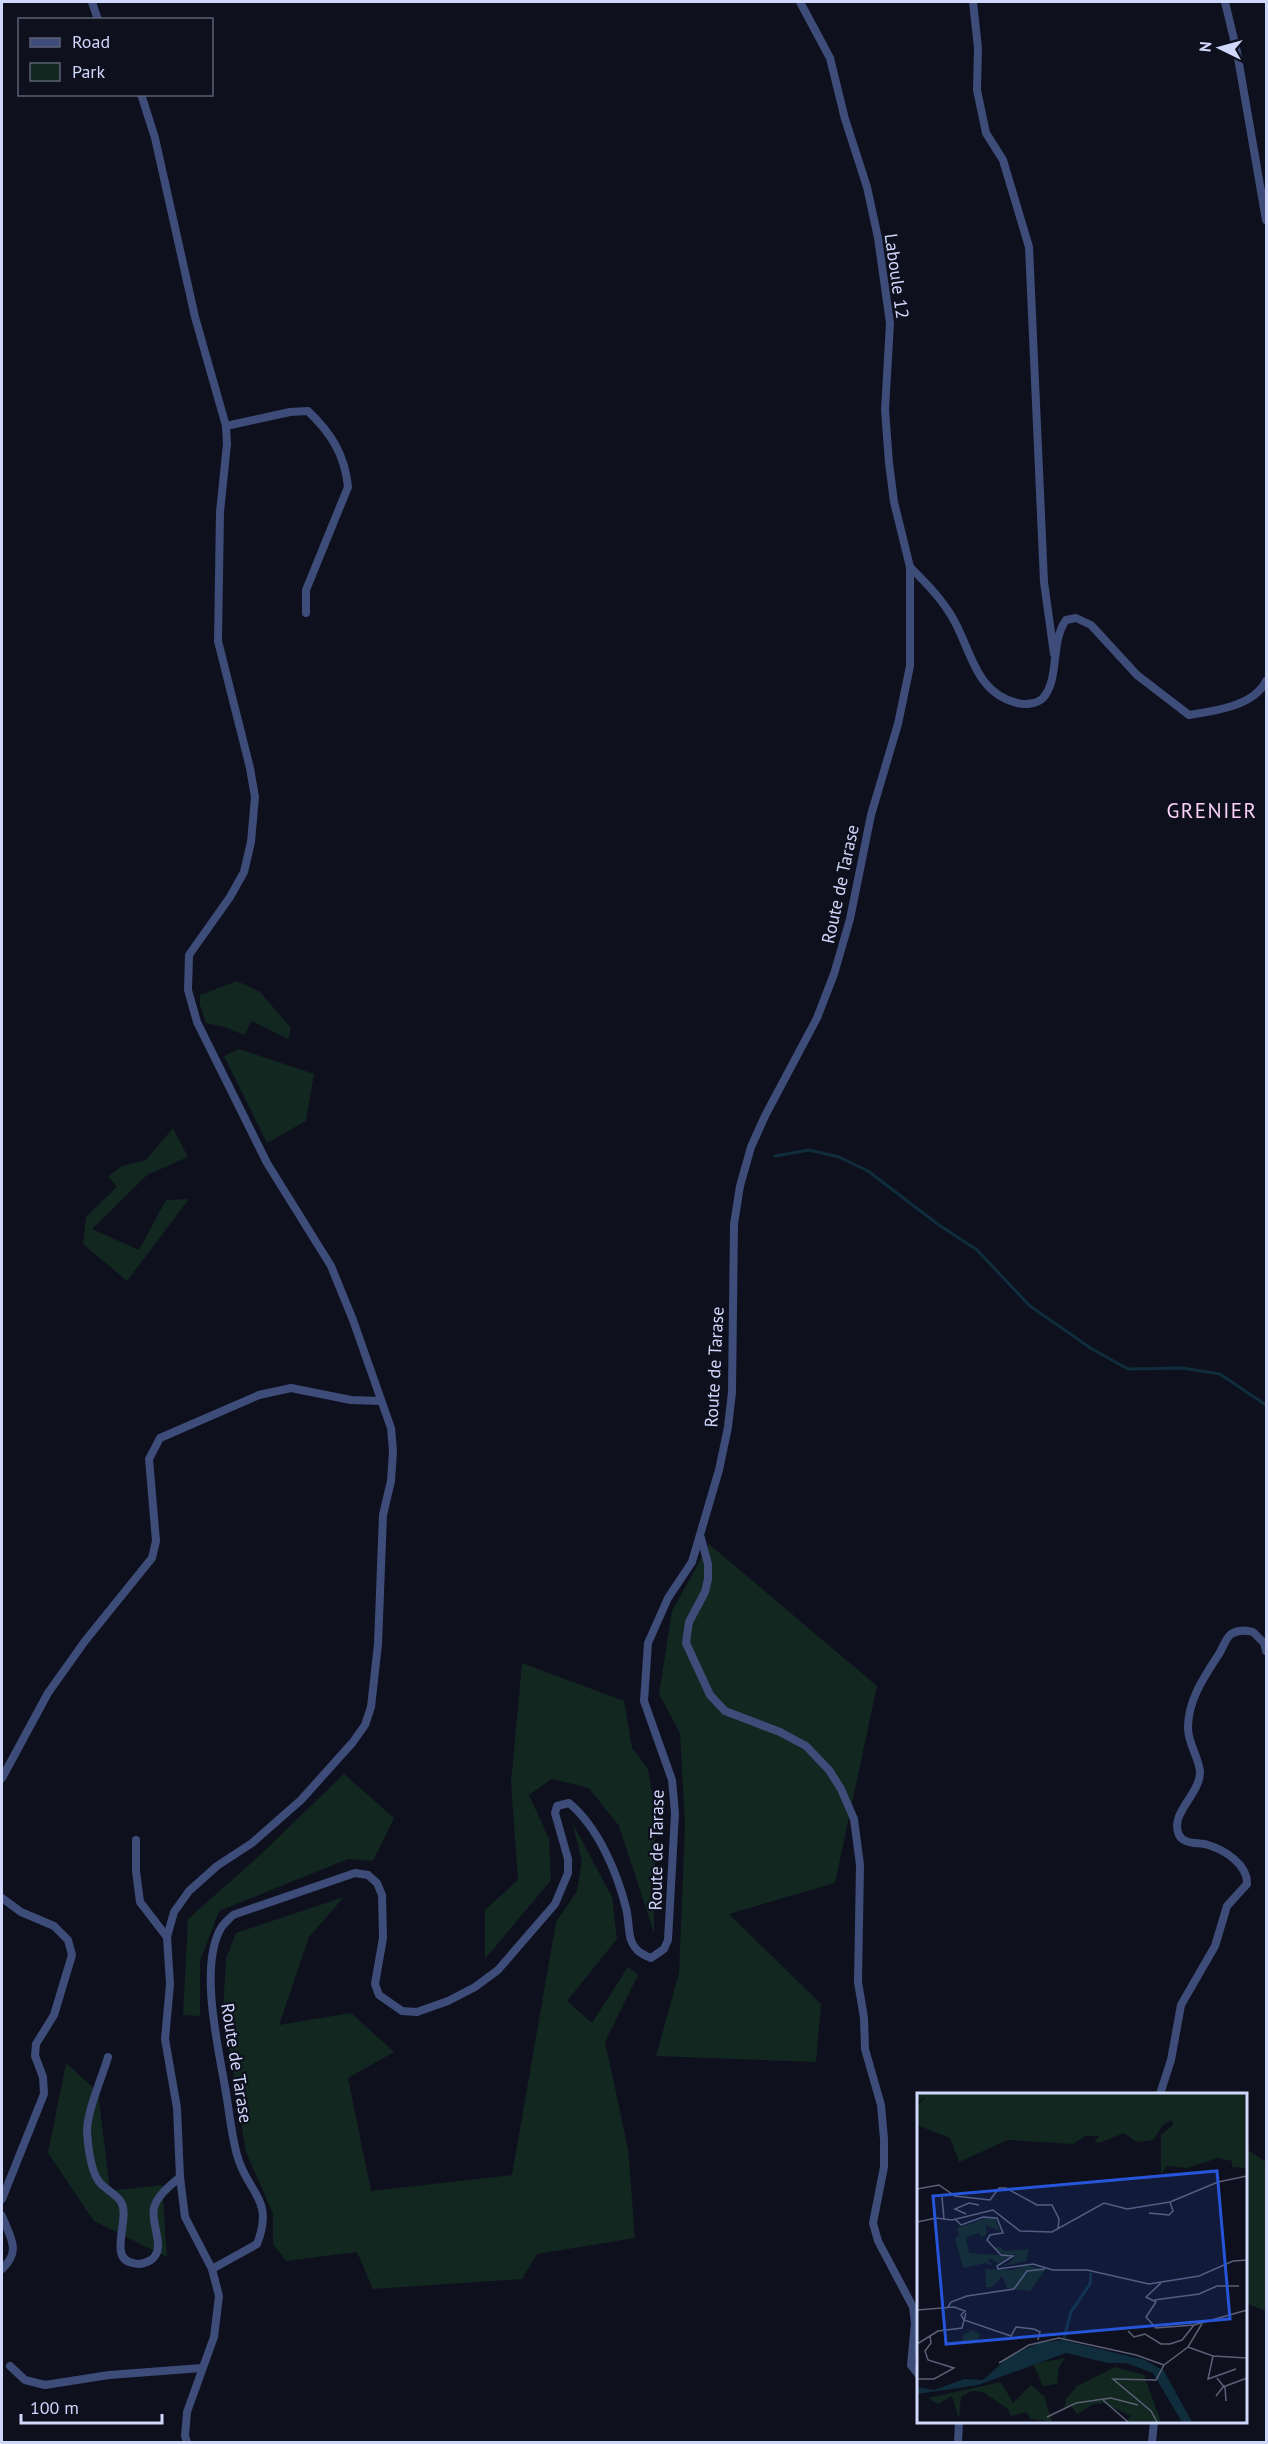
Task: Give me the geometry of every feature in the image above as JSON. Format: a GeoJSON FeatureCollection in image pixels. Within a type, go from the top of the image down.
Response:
{"type":"FeatureCollection","features":[{"type":"Feature","properties":{"kind":"street"},"geometry":{"type":"LineString","coordinates":[[92,2],[97,18]]}},
{"type":"Feature","properties":{"kind":"street","name":"Laboule 12"},"geometry":{"type":"LineString","coordinates":[[800,2],[830,58],[845,119],[867,187],[878,238],[890,323],[885,410],[889,464],[894,502],[910,567]]}},
{"type":"Feature","properties":{"kind":"street"},"geometry":{"type":"LineString","coordinates":[[973,2],[978,48],[977,90],[987,133],[1003,160],[1029,247],[1043,571],[1054,654]]}},
{"type":"Feature","properties":{"kind":"street"},"geometry":{"type":"LineString","coordinates":[[1225,2],[1234,39],[1266,220]]}},
{"type":"Feature","properties":{"kind":"street"},"geometry":{"type":"LineString","coordinates":[[142,96],[155,138],[195,317],[226,426],[227,444],[220,512],[218,641],[250,768],[255,797],[251,842],[244,872],[230,897],[189,955],[188,990],[197,1022],[267,1163],[331,1266],[353,1320],[391,1428],[393,1451],[391,1480],[383,1515],[378,1644],[371,1707],[365,1725],[353,1742],[301,1800],[252,1843],[217,1866],[189,1891],[174,1912],[167,1937],[170,1984],[165,2039],[177,2108],[180,2177],[185,2217],[212,2269],[219,2296],[214,2337],[187,2412],[185,2436],[187,2442]]}},
{"type":"Feature","properties":{"kind":"street"},"geometry":{"type":"LineString","coordinates":[[226,426],[290,412],[308,411],[322,424],[338,446],[346,469],[348,487],[306,590],[306,613]]}},
{"type":"Feature","properties":{"kind":"street"},"geometry":{"type":"LineString","coordinates":[[910,567],[933,590],[951,614],[978,676],[1006,700],[1021,704],[1035,703],[1043,698],[1050,686],[1054,654],[1061,626],[1066,620],[1076,618],[1091,625],[1137,675],[1190,715],[1219,709],[1256,696],[1266,681]]}},
{"type":"Feature","properties":{"kind":"street","name":"Route de Tarase"},"geometry":{"type":"LineString","coordinates":[[212,2269],[257,2244],[264,2226],[263,2210],[237,2157],[213,2029],[211,1983],[213,1955],[221,1928],[233,1915],[355,1873],[368,1875],[377,1883],[382,1895],[383,1938],[375,1983],[379,1995],[402,2011],[417,2012],[466,1992],[498,1970],[555,1904],[568,1873],[568,1859],[555,1814],[557,1806],[569,1803],[581,1813],[603,1850],[619,1885],[627,1910],[631,1941],[638,1952],[651,1958],[664,1949],[668,1940],[675,1813],[672,1780],[644,1701],[648,1643],[668,1598],[692,1562],[719,1470],[728,1427],[732,1392],[734,1224],[740,1186],[752,1147],[765,1116],[817,1018],[834,975],[850,919],[871,815],[898,724],[910,666],[910,567]]}},
{"type":"Feature","properties":{"kind":"street"},"geometry":{"type":"LineString","coordinates":[[2,1778],[48,1693],[85,1641],[152,1558],[156,1541],[149,1459],[160,1438],[259,1395],[291,1388],[351,1400],[380,1401]]}},
{"type":"Feature","properties":{"kind":"street"},"geometry":{"type":"LineString","coordinates":[[700,1538],[708,1564],[708,1579],[705,1592],[689,1622],[686,1643],[710,1695],[725,1711],[780,1732],[806,1746],[829,1770],[854,1819],[861,1885],[856,1968],[864,2018],[865,2049],[881,2104],[884,2139],[884,2167],[873,2223],[878,2241],[913,2307],[915,2323],[911,2365],[917,2373]]}},
{"type":"Feature","properties":{"kind":"street"},"geometry":{"type":"LineString","coordinates":[[1160,2093],[1171,2060],[1181,2005],[1215,1946],[1227,1906],[1247,1884],[1245,1870],[1235,1860],[1209,1845],[1184,1841],[1180,1837],[1178,1829],[1182,1809],[1199,1783],[1200,1770],[1189,1740],[1189,1714],[1203,1677],[1231,1635],[1241,1630],[1253,1632],[1264,1643],[1266,1651]]}},
{"type":"Feature","properties":{"kind":"street"},"geometry":{"type":"LineString","coordinates":[[136,1840],[136,1871],[140,1902],[167,1937]]}},
{"type":"Feature","properties":{"kind":"street"},"geometry":{"type":"LineString","coordinates":[[2,1898],[21,1912],[54,1926],[68,1940],[72,1955],[54,2016],[36,2044],[35,2056],[44,2077],[44,2094],[2,2199]]}},
{"type":"Feature","properties":{"kind":"street"},"geometry":{"type":"LineString","coordinates":[[108,2057],[87,2129],[95,2176],[121,2201],[123,2209],[121,2255],[126,2261],[141,2264],[149,2262],[154,2257],[157,2241],[154,2207],[159,2197],[180,2177]]}},
{"type":"Feature","properties":{"kind":"street"},"geometry":{"type":"LineString","coordinates":[[2,2216],[12,2237],[14,2250],[9,2263],[2,2269]]}},
{"type":"Feature","properties":{"kind":"street"},"geometry":{"type":"LineString","coordinates":[[10,2366],[25,2380],[45,2385],[109,2375],[202,2368]]}},
{"type":"Feature","properties":{"kind":"street"},"geometry":{"type":"LineString","coordinates":[[958,2442],[959,2423]]}},
{"type":"Feature","properties":{"kind":"street"},"geometry":{"type":"LineString","coordinates":[[1152,2442],[1154,2423]]}},
{"type":"Feature","properties":{"kind":"green space"},"geometry":{"type":"Polygon","coordinates":[[[237,981],[260,992],[291,1028],[288,1039],[252,1021],[244,1035],[225,1027],[206,1023],[200,1005],[200,995],[237,981]]]}},
{"type":"Feature","properties":{"kind":"green space"},"geometry":{"type":"Polygon","coordinates":[[[239,1049],[314,1074],[306,1121],[267,1143],[224,1056],[239,1049]]]}},
{"type":"Feature","properties":{"kind":"green space"},"geometry":{"type":"Polygon","coordinates":[[[173,1128],[188,1157],[147,1175],[92,1229],[139,1250],[166,1200],[189,1199],[127,1281],[83,1244],[86,1217],[117,1187],[108,1176],[122,1166],[146,1160],[173,1128]]]}},
{"type":"Feature","properties":{"kind":"green space"},"geometry":{"type":"Polygon","coordinates":[[[709,1544],[877,1686],[835,1883],[729,1914],[821,2004],[816,2062],[656,2056],[679,1973],[685,1826],[680,1733],[659,1694],[672,1611],[709,1544]]]}},
{"type":"Feature","properties":{"kind":"green space"},"geometry":{"type":"Polygon","coordinates":[[[522,1663],[624,1701],[632,1748],[648,1769],[655,1811],[654,1933],[619,1826],[589,1788],[552,1779],[529,1795],[549,1839],[551,1880],[485,1959],[485,1910],[518,1880],[511,1783],[522,1663]]]}},
{"type":"Feature","properties":{"kind":"green space"},"geometry":{"type":"Polygon","coordinates":[[[344,1774],[394,1818],[373,1861],[348,1859],[219,1911],[200,1961],[200,2016],[183,2015],[188,1919],[259,1856],[344,1774]]]}},
{"type":"Feature","properties":{"kind":"green space"},"geometry":{"type":"Polygon","coordinates":[[[572,1822],[612,1897],[617,1939],[567,2001],[592,2023],[628,1967],[638,1975],[605,2042],[628,2148],[635,2238],[537,2254],[522,2279],[373,2289],[357,2252],[286,2261],[273,2244],[273,2214],[246,2152],[223,2010],[226,1959],[236,1933],[344,1897],[309,1937],[279,2025],[351,2013],[394,2052],[348,2078],[371,2191],[512,2175],[556,1922],[577,1891],[582,1861],[572,1822]]]}},
{"type":"Feature","properties":{"kind":"green space"},"geometry":{"type":"Polygon","coordinates":[[[66,2063],[98,2092],[110,2191],[162,2185],[167,2257],[94,2221],[48,2153],[66,2063]]]}},
{"type":"Feature","properties":{"kind":"green space"},"geometry":{"type":"Polygon","coordinates":[[[1247,2150],[1266,2162],[1266,2311],[1247,2303],[1247,2150]]]}},
{"type":"Feature","properties":{"kind":"waterway"},"geometry":{"type":"LineString","coordinates":[[775,1156],[809,1150],[839,1157],[868,1171],[939,1225],[977,1250],[1030,1306],[1092,1349],[1128,1369],[1182,1368],[1220,1374],[1266,1405]]}},
{"type":"Feature","properties":{"kind":"district","name":"GRENIER"},"geometry":{"type":"Point","coordinates":[1212,810]}}]}
